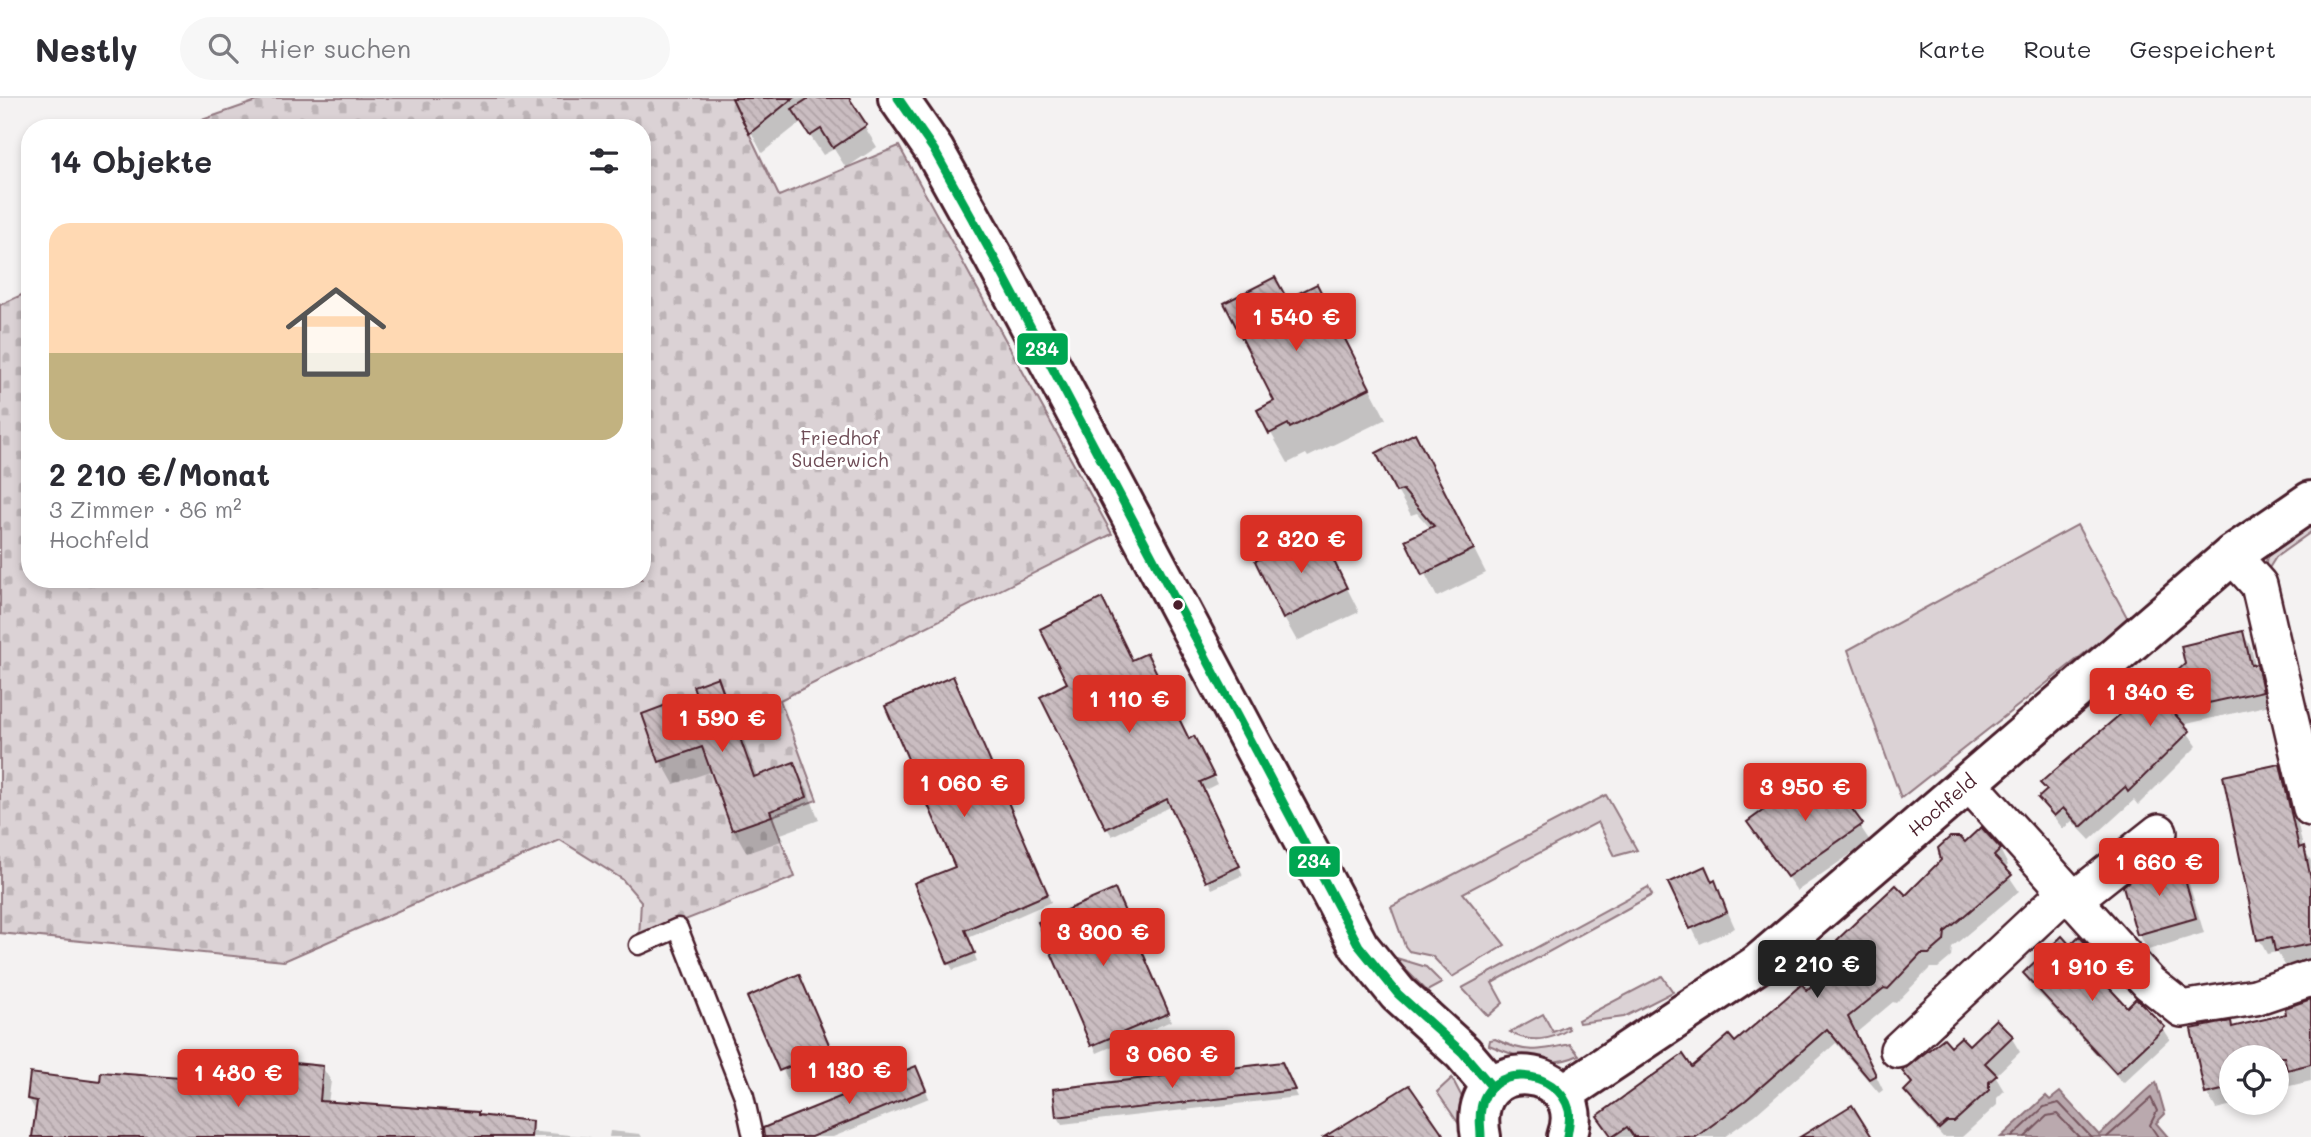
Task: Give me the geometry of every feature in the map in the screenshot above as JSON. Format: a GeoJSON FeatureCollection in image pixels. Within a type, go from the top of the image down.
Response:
{"type":"FeatureCollection","features":[{"type":"Feature","properties":{"kind":"main road"},"geometry":{"type":"LineString","coordinates":[[898,98],[934,150],[994,258],[1359,946],[1398,994],[1462,1053],[1492,1087]]}},
{"type":"Feature","properties":{"kind":"main road","name":"Hochfeld"},"geometry":{"type":"LineString","coordinates":[[1563,1094],[1758,964],[2232,555],[2311,501]]}},
{"type":"Feature","properties":{"kind":"main road"},"geometry":{"type":"LineString","coordinates":[[1481,1137],[1478,1120],[1481,1102],[1492,1087],[1516,1075],[1529,1074],[1542,1077],[1563,1094],[1571,1117],[1567,1137]]}},
{"type":"Feature","properties":{"kind":"street"},"geometry":{"type":"LineString","coordinates":[[2232,555],[2259,585],[2311,808]]}},
{"type":"Feature","properties":{"kind":"street"},"geometry":{"type":"LineString","coordinates":[[1968,782],[2149,983],[2182,1009],[2255,997],[2311,978]]}},
{"type":"Feature","properties":{"kind":"street"},"geometry":{"type":"LineString","coordinates":[[1898,1050],[2069,897],[2158,832]]}},
{"type":"Feature","properties":{"kind":"lane"},"geometry":{"type":"LineString","coordinates":[[639,945],[678,928],[744,1096],[753,1137]]}},
{"type":"Feature","properties":{"kind":"green space","name":"Friedhof Suderwich"},"geometry":{"type":"Polygon","coordinates":[[[265,98],[732,98],[779,196],[899,146],[1112,534],[780,700],[817,800],[772,816],[795,877],[639,938],[641,901],[622,879],[560,840],[284,961],[0,933],[0,305],[21,295],[21,588],[651,588],[651,119],[205,119],[265,98]]]}},
{"type":"Feature","properties":{"kind":"green space"},"geometry":{"type":"Polygon","coordinates":[[[2311,512],[2311,532],[2276,557],[2266,573],[2268,551],[2272,543],[2311,512]]]}},
{"type":"Feature","properties":{"kind":"green space"},"geometry":{"type":"Polygon","coordinates":[[[2077,525],[2128,619],[1901,798],[1848,650],[2077,525]]]}},
{"type":"Feature","properties":{"kind":"green space"},"geometry":{"type":"Polygon","coordinates":[[[1606,795],[1637,850],[1615,856],[1598,822],[1463,893],[1505,945],[1452,977],[1432,956],[1409,951],[1405,946],[1391,907],[1606,795]]]}},
{"type":"Feature","properties":{"kind":"green space"},"geometry":{"type":"Polygon","coordinates":[[[1648,887],[1652,895],[1492,983],[1503,1003],[1488,1016],[1462,988],[1648,887]]]}},
{"type":"Feature","properties":{"kind":"green space"},"geometry":{"type":"Polygon","coordinates":[[[1393,957],[1426,967],[1442,983],[1427,991],[1393,957]]]}},
{"type":"Feature","properties":{"kind":"green space"},"geometry":{"type":"Polygon","coordinates":[[[1662,976],[1673,992],[1624,1017],[1579,1023],[1578,1020],[1662,976]]]}},
{"type":"Feature","properties":{"kind":"green space"},"geometry":{"type":"Polygon","coordinates":[[[1543,1014],[1553,1032],[1567,1026],[1569,1029],[1540,1039],[1524,1038],[1510,1032],[1543,1014]]]}},
{"type":"Feature","properties":{"kind":"green space"},"geometry":{"type":"Polygon","coordinates":[[[1495,1039],[1532,1050],[1570,1044],[1579,1055],[1556,1061],[1533,1060],[1489,1045],[1490,1040],[1495,1039]]]}},
{"type":"Feature","properties":{"kind":"green space"},"geometry":{"type":"Polygon","coordinates":[[[1452,1078],[1464,1101],[1463,1130],[1437,1092],[1452,1078]]]}},
{"type":"Feature","properties":{"kind":"water"},"geometry":{"type":"Polygon","coordinates":[[[2156,1082],[2165,1114],[2156,1123],[2168,1137],[2001,1137],[2046,1096],[2050,1100],[2060,1092],[2099,1135],[2156,1082]]]}},
{"type":"Feature","properties":{"kind":"building"},"geometry":{"type":"Polygon","coordinates":[[[732,98],[793,98],[749,134],[732,98]]]}},
{"type":"Feature","properties":{"kind":"building"},"geometry":{"type":"Polygon","coordinates":[[[809,98],[849,98],[867,125],[833,148],[821,129],[810,136],[792,109],[809,98]]]}},
{"type":"Feature","properties":{"kind":"building"},"geometry":{"type":"Polygon","coordinates":[[[1275,277],[1287,299],[1317,284],[1370,388],[1290,428],[1288,424],[1269,434],[1257,410],[1274,401],[1224,303],[1275,277]]]}},
{"type":"Feature","properties":{"kind":"building"},"geometry":{"type":"Polygon","coordinates":[[[1415,433],[1474,549],[1422,575],[1405,540],[1434,526],[1403,490],[1396,492],[1376,453],[1415,433]]]}},
{"type":"Feature","properties":{"kind":"building"},"geometry":{"type":"Polygon","coordinates":[[[1319,530],[1347,588],[1283,619],[1255,561],[1319,530]]]}},
{"type":"Feature","properties":{"kind":"building"},"geometry":{"type":"Polygon","coordinates":[[[1102,598],[1132,660],[1147,653],[1189,739],[1194,736],[1214,776],[1200,782],[1240,866],[1206,882],[1167,799],[1106,829],[1040,697],[1067,683],[1040,629],[1102,598]]]}},
{"type":"Feature","properties":{"kind":"building"},"geometry":{"type":"Polygon","coordinates":[[[2243,631],[2251,665],[2257,664],[2263,691],[2172,711],[2190,731],[2128,792],[2125,787],[2081,827],[2063,808],[2054,816],[2038,798],[2047,790],[2040,783],[2151,688],[2154,692],[2185,664],[2181,646],[2243,631]]]}},
{"type":"Feature","properties":{"kind":"building"},"geometry":{"type":"Polygon","coordinates":[[[953,676],[1048,894],[965,930],[975,953],[948,964],[914,883],[955,867],[885,706],[953,676]]]}},
{"type":"Feature","properties":{"kind":"building"},"geometry":{"type":"Polygon","coordinates":[[[718,677],[754,777],[794,762],[807,797],[770,811],[772,816],[732,830],[702,747],[659,762],[642,714],[696,694],[693,686],[718,677]]]}},
{"type":"Feature","properties":{"kind":"building"},"geometry":{"type":"Polygon","coordinates":[[[2280,764],[2299,848],[2304,846],[2311,879],[2311,944],[2275,951],[2272,937],[2257,940],[2223,776],[2280,764]]]}},
{"type":"Feature","properties":{"kind":"building"},"geometry":{"type":"Polygon","coordinates":[[[1822,768],[1863,824],[1787,877],[1747,822],[1822,768]]]}},
{"type":"Feature","properties":{"kind":"building"},"geometry":{"type":"Polygon","coordinates":[[[1981,827],[2001,849],[1994,856],[2012,875],[1945,932],[1944,941],[1929,954],[1921,954],[1888,989],[1884,988],[1848,1017],[1876,1075],[1869,1079],[1827,1029],[1746,1100],[1696,1137],[1634,1137],[1627,1127],[1612,1137],[1597,1116],[1683,1054],[1692,1067],[1729,1035],[1735,1042],[1802,984],[1807,990],[1849,951],[1837,940],[1858,920],[1896,885],[1906,895],[1941,860],[1938,848],[1950,837],[1960,837],[1965,842],[1981,827]]]}},
{"type":"Feature","properties":{"kind":"building"},"geometry":{"type":"Polygon","coordinates":[[[2179,859],[2196,918],[2137,935],[2123,886],[2144,869],[2179,859]]]}},
{"type":"Feature","properties":{"kind":"building"},"geometry":{"type":"Polygon","coordinates":[[[1705,866],[1712,882],[1715,880],[1727,912],[1690,929],[1668,883],[1705,866]]]}},
{"type":"Feature","properties":{"kind":"building"},"geometry":{"type":"Polygon","coordinates":[[[1115,889],[1169,1013],[1091,1046],[1038,922],[1115,889]]]}},
{"type":"Feature","properties":{"kind":"building"},"geometry":{"type":"Polygon","coordinates":[[[2062,936],[2070,945],[2079,936],[2098,957],[2089,966],[2127,1007],[2136,998],[2165,1027],[2116,1073],[2023,973],[2062,936]]]}},
{"type":"Feature","properties":{"kind":"building"},"geometry":{"type":"Polygon","coordinates":[[[799,974],[831,1049],[779,1071],[747,997],[799,974]]]}},
{"type":"Feature","properties":{"kind":"building"},"geometry":{"type":"Polygon","coordinates":[[[2311,999],[2311,1064],[2289,1070],[2289,1045],[2219,1045],[2219,1091],[2205,1094],[2191,1029],[2231,1021],[2232,1027],[2286,1014],[2285,1008],[2311,999]]]}},
{"type":"Feature","properties":{"kind":"building"},"geometry":{"type":"Polygon","coordinates":[[[1996,1019],[2013,1036],[1985,1063],[1997,1075],[1989,1082],[1989,1090],[1954,1122],[1947,1122],[1939,1129],[1904,1091],[1912,1083],[1902,1071],[1944,1038],[1951,1046],[1961,1037],[1969,1045],[1996,1019]]]}},
{"type":"Feature","properties":{"kind":"building"},"geometry":{"type":"Polygon","coordinates":[[[237,1057],[323,1066],[320,1101],[478,1112],[478,1115],[532,1121],[531,1137],[32,1137],[37,1101],[27,1099],[30,1073],[100,1082],[101,1072],[234,1082],[237,1057]]]}},
{"type":"Feature","properties":{"kind":"building"},"geometry":{"type":"Polygon","coordinates":[[[1282,1062],[1295,1090],[1056,1117],[1053,1089],[1282,1062]]]}},
{"type":"Feature","properties":{"kind":"building"},"geometry":{"type":"Polygon","coordinates":[[[916,1066],[926,1090],[811,1137],[764,1137],[763,1128],[916,1066]]]}},
{"type":"Feature","properties":{"kind":"building"},"geometry":{"type":"Polygon","coordinates":[[[1409,1085],[1445,1137],[1324,1137],[1368,1110],[1409,1085]]]}},
{"type":"Feature","properties":{"kind":"building"},"geometry":{"type":"Polygon","coordinates":[[[1852,1105],[1872,1137],[1800,1137],[1852,1105]]]}},
{"type":"Feature","properties":{"kind":"transit line","name":"234"},"geometry":{"type":"LineString","coordinates":[[898,98],[934,150],[994,258],[1359,946],[1398,994],[1463,1053],[1492,1087]]}},
{"type":"Feature","properties":{"kind":"transit line","name":"234"},"geometry":{"type":"LineString","coordinates":[[1481,1137],[1480,1112],[1486,1094],[1496,1083],[1524,1076],[1552,1086],[1562,1096],[1570,1113],[1567,1137]]}}]}
